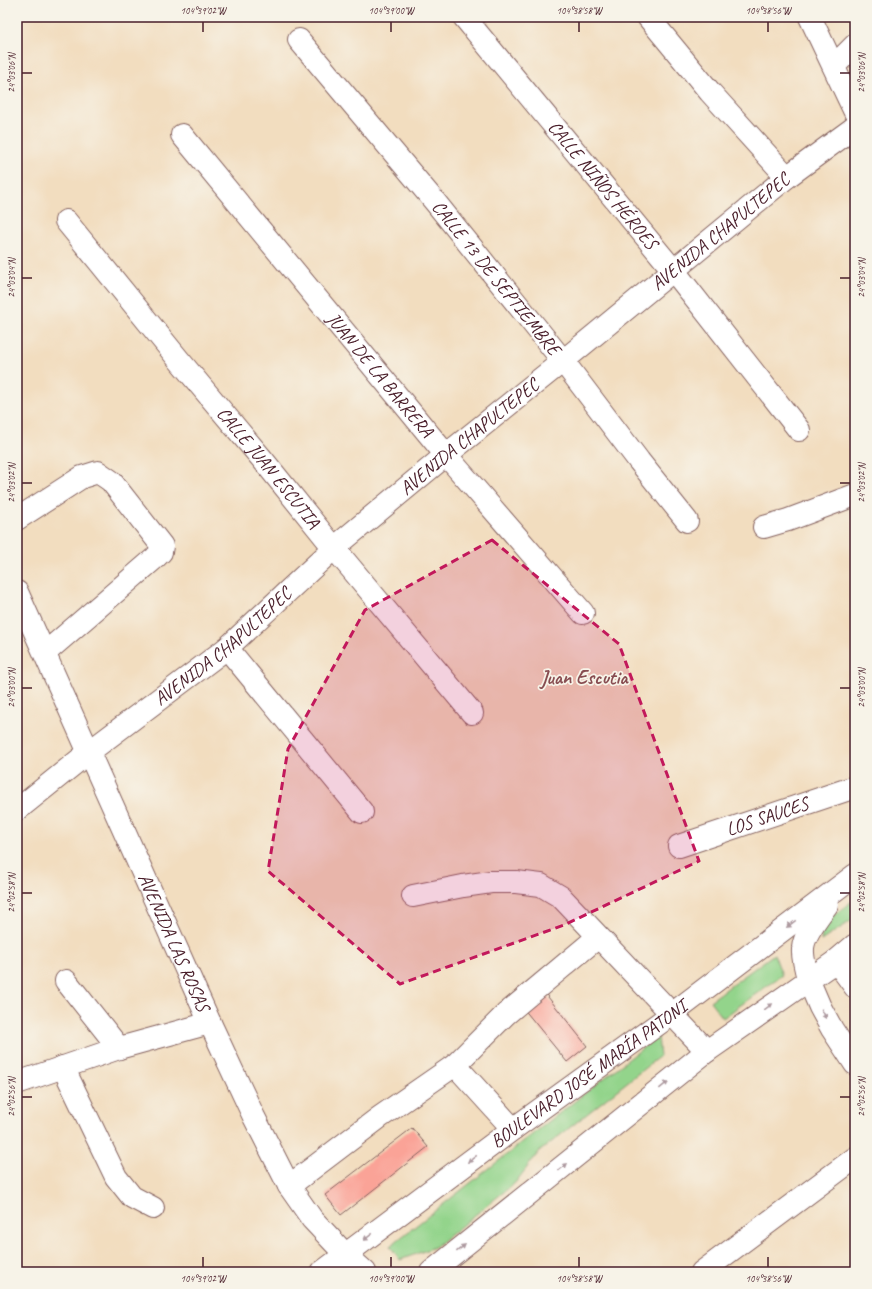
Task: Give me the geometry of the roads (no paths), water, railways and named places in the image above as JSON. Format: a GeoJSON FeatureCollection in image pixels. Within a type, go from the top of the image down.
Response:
{"type":"FeatureCollection","features":[{"type":"Feature","properties":{"kind":"street","name":"CALLE NIÑOS HÉROES"},"geometry":{"type":"LineString","coordinates":[[464,17],[674,271],[799,430]]}},
{"type":"Feature","properties":{"kind":"street"},"geometry":{"type":"LineString","coordinates":[[648,17],[710,92],[787,178]]}},
{"type":"Feature","properties":{"kind":"street"},"geometry":{"type":"LineString","coordinates":[[810,17],[855,112]]}},
{"type":"Feature","properties":{"kind":"street","name":"CALLE 13 DE SEPTIEMBRE"},"geometry":{"type":"LineString","coordinates":[[299,40],[436,203],[563,361],[687,521]]}},
{"type":"Feature","properties":{"kind":"street"},"geometry":{"type":"LineString","coordinates":[[834,66],[855,46]]}},
{"type":"Feature","properties":{"kind":"street","name":"AVENIDA CHAPULTEPEC"},"geometry":{"type":"LineString","coordinates":[[17,810],[89,752],[228,648],[334,548],[787,178],[855,127]]}},
{"type":"Feature","properties":{"kind":"street","name":"JUAN DE LA BARRERA"},"geometry":{"type":"LineString","coordinates":[[182,135],[446,455],[583,612]]}},
{"type":"Feature","properties":{"kind":"street","name":"CALLE JUAN ESCUTIA"},"geometry":{"type":"LineString","coordinates":[[66,221],[334,548],[472,713]]}},
{"type":"Feature","properties":{"kind":"street"},"geometry":{"type":"LineString","coordinates":[[17,519],[82,477],[98,472],[111,480],[162,546],[161,552],[155,558],[45,653]]}},
{"type":"Feature","properties":{"kind":"street"},"geometry":{"type":"LineString","coordinates":[[764,527],[788,520],[855,495]]}},
{"type":"Feature","properties":{"kind":"street","name":"AVENIDA LAS ROSAS"},"geometry":{"type":"LineString","coordinates":[[17,592],[210,1023],[254,1117],[289,1186],[312,1219],[345,1254],[365,1272]]}},
{"type":"Feature","properties":{"kind":"street"},"geometry":{"type":"LineString","coordinates":[[228,648],[362,812]]}},
{"type":"Feature","properties":{"kind":"street","name":"LOS SAUCES"},"geometry":{"type":"LineString","coordinates":[[680,846],[855,787]]}},
{"type":"Feature","properties":{"kind":"street","name":"BOULEVARD JOSÉ MARÍA PATONI"},"geometry":{"type":"LineString","coordinates":[[322,1272],[513,1129],[672,1014],[855,875]]}},
{"type":"Feature","properties":{"kind":"street"},"geometry":{"type":"LineString","coordinates":[[413,896],[491,882],[516,882],[541,885],[561,897],[707,1051]]}},
{"type":"Feature","properties":{"kind":"street"},"geometry":{"type":"LineString","coordinates":[[838,889],[810,930],[803,947],[803,956],[808,979],[820,1007],[832,1030],[855,1064]]}},
{"type":"Feature","properties":{"kind":"street"},"geometry":{"type":"LineString","coordinates":[[289,1186],[380,1117],[455,1065],[506,1014],[598,937]]}},
{"type":"Feature","properties":{"kind":"street"},"geometry":{"type":"LineString","coordinates":[[431,1272],[707,1051],[855,945]]}},
{"type":"Feature","properties":{"kind":"street"},"geometry":{"type":"LineString","coordinates":[[836,960],[855,987]]}},
{"type":"Feature","properties":{"kind":"street"},"geometry":{"type":"LineString","coordinates":[[66,981],[119,1048]]}},
{"type":"Feature","properties":{"kind":"street"},"geometry":{"type":"LineString","coordinates":[[17,1083],[119,1048],[210,1023]]}},
{"type":"Feature","properties":{"kind":"street"},"geometry":{"type":"LineString","coordinates":[[455,1065],[513,1129]]}},
{"type":"Feature","properties":{"kind":"street"},"geometry":{"type":"LineString","coordinates":[[63,1067],[116,1177],[132,1196],[153,1208]]}},
{"type":"Feature","properties":{"kind":"street"},"geometry":{"type":"LineString","coordinates":[[702,1272],[855,1158]]}},
{"type":"Feature","properties":{"kind":"district","name":"Juan Escutia"},"geometry":{"type":"Point","coordinates":[584,677]}}]}
